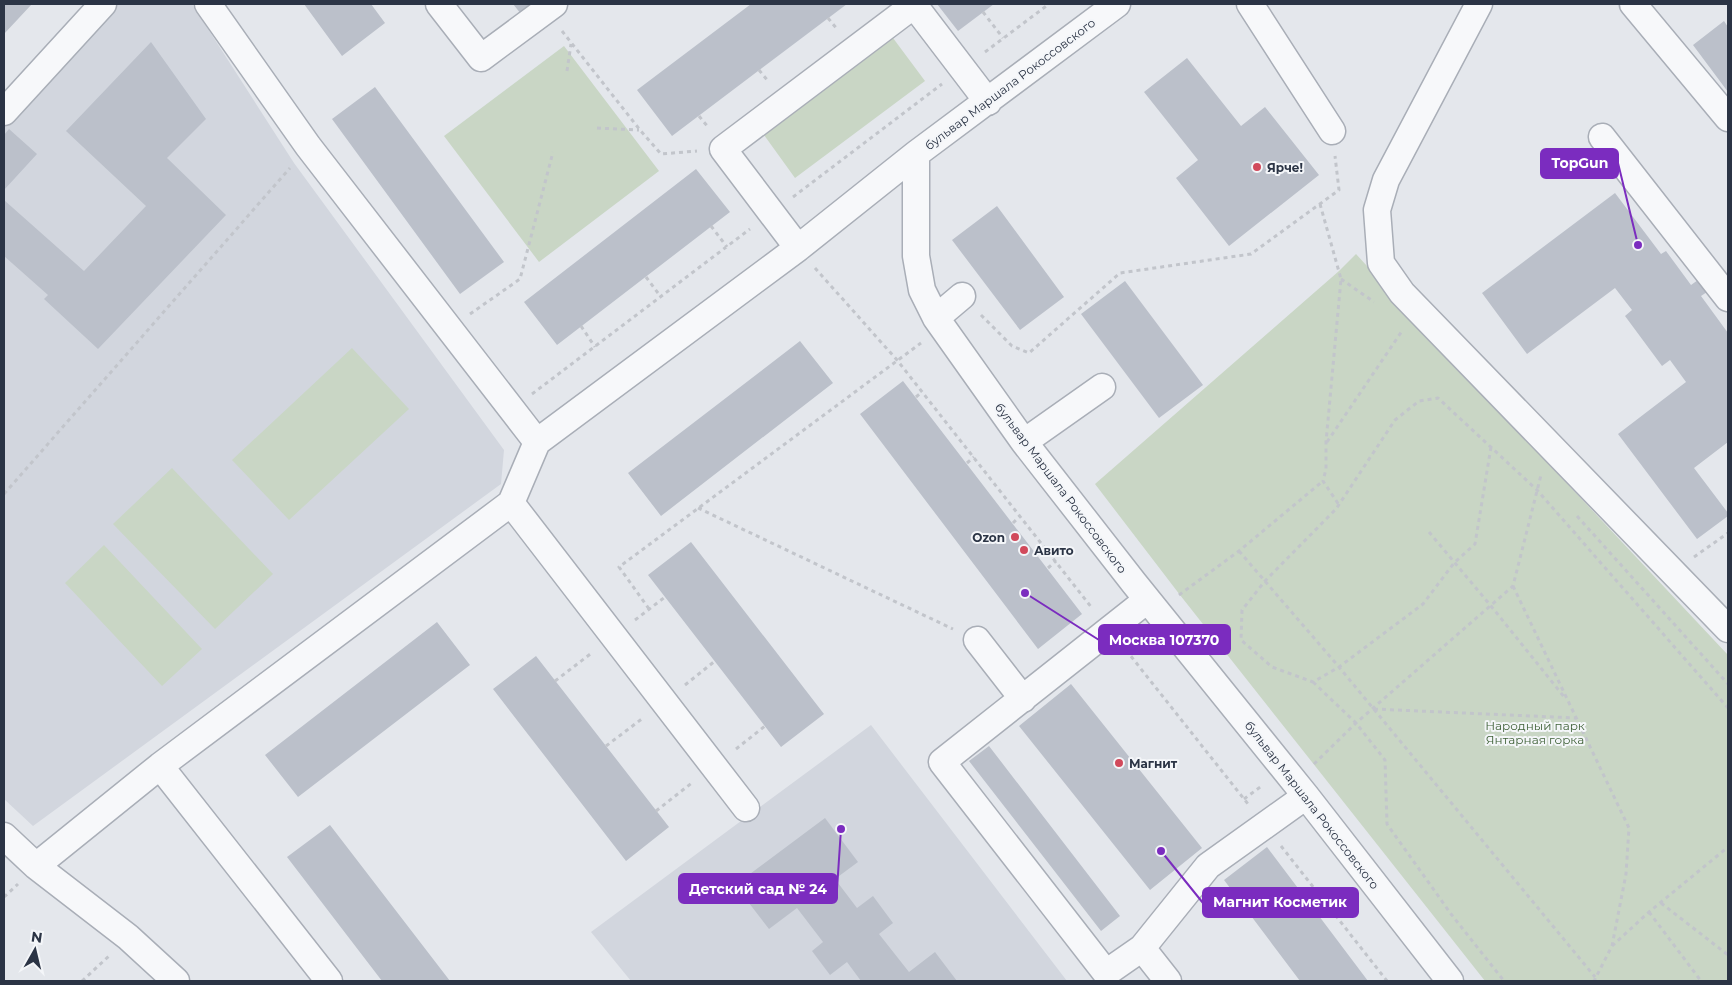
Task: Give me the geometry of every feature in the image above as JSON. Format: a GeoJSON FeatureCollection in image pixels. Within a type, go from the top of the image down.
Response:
{"type":"FeatureCollection","features":[{"type":"Feature","properties":{"kind":"street"},"geometry":{"type":"LineString","coordinates":[[4,112],[103,4]]}},
{"type":"Feature","properties":{"kind":"street"},"geometry":{"type":"LineString","coordinates":[[208,4],[308,146],[537,442]]}},
{"type":"Feature","properties":{"kind":"street"},"geometry":{"type":"LineString","coordinates":[[439,4],[481,58],[550,7]]}},
{"type":"Feature","properties":{"kind":"street","name":"бульвар Маршала Рокоссовского"},"geometry":{"type":"LineString","coordinates":[[1117,4],[916,154],[916,256],[922,290],[939,323],[1024,442],[1159,599],[1306,796],[1450,981]]}},
{"type":"Feature","properties":{"kind":"street"},"geometry":{"type":"LineString","coordinates":[[1250,4],[1332,131]]}},
{"type":"Feature","properties":{"kind":"street"},"geometry":{"type":"LineString","coordinates":[[1480,4],[1386,180],[1377,210],[1381,263],[1402,293],[1728,629]]}},
{"type":"Feature","properties":{"kind":"street"},"geometry":{"type":"LineString","coordinates":[[1632,4],[1728,118]]}},
{"type":"Feature","properties":{"kind":"street"},"geometry":{"type":"LineString","coordinates":[[798,248],[723,149],[914,5],[988,102]]}},
{"type":"Feature","properties":{"kind":"street"},"geometry":{"type":"LineString","coordinates":[[1602,136],[1728,298]]}},
{"type":"Feature","properties":{"kind":"street"},"geometry":{"type":"LineString","coordinates":[[36,866],[160,766],[511,503],[537,442],[798,248],[916,154]]}},
{"type":"Feature","properties":{"kind":"street"},"geometry":{"type":"LineString","coordinates":[[939,323],[962,296]]}},
{"type":"Feature","properties":{"kind":"street"},"geometry":{"type":"LineString","coordinates":[[1024,442],[1102,387]]}},
{"type":"Feature","properties":{"kind":"street"},"geometry":{"type":"LineString","coordinates":[[511,503],[746,808]]}},
{"type":"Feature","properties":{"kind":"street"},"geometry":{"type":"LineString","coordinates":[[1159,599],[1023,699],[942,762],[1106,973],[1142,948],[1208,866],[1306,796]]}},
{"type":"Feature","properties":{"kind":"street"},"geometry":{"type":"LineString","coordinates":[[976,640],[1023,699]]}},
{"type":"Feature","properties":{"kind":"street"},"geometry":{"type":"LineString","coordinates":[[160,766],[329,981]]}},
{"type":"Feature","properties":{"kind":"street"},"geometry":{"type":"LineString","coordinates":[[4,836],[36,866],[128,938],[176,981]]}},
{"type":"Feature","properties":{"kind":"street"},"geometry":{"type":"LineString","coordinates":[[1142,948],[1168,981]]}},
{"type":"Feature","properties":{"kind":"path"},"geometry":{"type":"LineString","coordinates":[[550,7],[572,43],[661,154],[723,149]]}},
{"type":"Feature","properties":{"kind":"path"},"geometry":{"type":"LineString","coordinates":[[983,12],[1003,38]]}},
{"type":"Feature","properties":{"kind":"path"},"geometry":{"type":"LineString","coordinates":[[567,71],[572,43]]}},
{"type":"Feature","properties":{"kind":"path"},"geometry":{"type":"LineString","coordinates":[[596,128],[640,130]]}},
{"type":"Feature","properties":{"kind":"path"},"geometry":{"type":"LineString","coordinates":[[962,296],[1012,346],[1030,353],[1120,274],[1251,254],[1320,204],[1339,190],[1332,131]]}},
{"type":"Feature","properties":{"kind":"path"},"geometry":{"type":"LineString","coordinates":[[4,494],[308,146]]}},
{"type":"Feature","properties":{"kind":"path"},"geometry":{"type":"LineString","coordinates":[[449,328],[520,279],[554,152]]}},
{"type":"Feature","properties":{"kind":"path"},"geometry":{"type":"LineString","coordinates":[[1159,599],[1180,595],[1239,551],[1323,481],[1326,470],[1326,442],[1342,280],[1320,204]]}},
{"type":"Feature","properties":{"kind":"path"},"geometry":{"type":"LineString","coordinates":[[711,226],[727,247]]}},
{"type":"Feature","properties":{"kind":"path"},"geometry":{"type":"LineString","coordinates":[[646,277],[661,297]]}},
{"type":"Feature","properties":{"kind":"path"},"geometry":{"type":"LineString","coordinates":[[649,609],[619,567],[939,323]]}},
{"type":"Feature","properties":{"kind":"path"},"geometry":{"type":"LineString","coordinates":[[1326,442],[1406,325]]}},
{"type":"Feature","properties":{"kind":"path"},"geometry":{"type":"LineString","coordinates":[[581,326],[595,347]]}},
{"type":"Feature","properties":{"kind":"path"},"geometry":{"type":"LineString","coordinates":[[916,397],[922,392]]}},
{"type":"Feature","properties":{"kind":"path"},"geometry":{"type":"LineString","coordinates":[[1504,981],[1451,914],[1387,824],[1385,760],[1356,723],[1313,682],[1272,666],[1241,640],[1242,610],[1265,581],[1339,505],[1396,420],[1419,401],[1438,398],[1537,490],[1728,708]]}},
{"type":"Feature","properties":{"kind":"path"},"geometry":{"type":"LineString","coordinates":[[1309,767],[1356,723],[1513,586],[1549,443]]}},
{"type":"Feature","properties":{"kind":"path"},"geometry":{"type":"LineString","coordinates":[[1313,682],[1339,666],[1423,604],[1454,563],[1475,544],[1491,447]]}},
{"type":"Feature","properties":{"kind":"path"},"geometry":{"type":"LineString","coordinates":[[967,463],[974,457]]}},
{"type":"Feature","properties":{"kind":"path"},"geometry":{"type":"LineString","coordinates":[[1323,481],[1339,505]]}},
{"type":"Feature","properties":{"kind":"path"},"geometry":{"type":"LineString","coordinates":[[698,508],[976,640]]}},
{"type":"Feature","properties":{"kind":"path"},"geometry":{"type":"LineString","coordinates":[[1013,523],[1020,516]]}},
{"type":"Feature","properties":{"kind":"path"},"geometry":{"type":"LineString","coordinates":[[1429,532],[1569,703]]}},
{"type":"Feature","properties":{"kind":"path"},"geometry":{"type":"LineString","coordinates":[[1712,544],[1728,533]]}},
{"type":"Feature","properties":{"kind":"path"},"geometry":{"type":"LineString","coordinates":[[1239,551],[1339,666],[1594,979],[1612,946],[1626,874],[1629,828],[1513,586]]}},
{"type":"Feature","properties":{"kind":"path"},"geometry":{"type":"LineString","coordinates":[[1048,568],[1056,561]]}},
{"type":"Feature","properties":{"kind":"path"},"geometry":{"type":"LineString","coordinates":[[1373,709],[1576,718]]}},
{"type":"Feature","properties":{"kind":"path"},"geometry":{"type":"LineString","coordinates":[[1612,946],[1649,912],[1728,847]]}},
{"type":"Feature","properties":{"kind":"path"},"geometry":{"type":"LineString","coordinates":[[1661,903],[1728,955]]}},
{"type":"Feature","properties":{"kind":"path"},"geometry":{"type":"LineString","coordinates":[[1649,912],[1701,981]]}},
{"type":"Feature","properties":{"kind":"path"},"geometry":{"type":"LineString","coordinates":[[82,981],[128,938]]}},
{"type":"Feature","properties":{"kind":"shaded area"},"geometry":{"type":"Polygon","coordinates":[[[113,4],[192,4],[294,163],[504,450],[501,484],[33,826],[4,799],[4,124],[113,4]]]}},
{"type":"Feature","properties":{"kind":"shaded area"},"geometry":{"type":"Polygon","coordinates":[[[871,725],[1067,981],[631,981],[591,932],[871,725]]]}},
{"type":"Feature","properties":{"kind":"green space"},"geometry":{"type":"Polygon","coordinates":[[[893,38],[925,81],[795,178],[764,135],[893,38]]]}},
{"type":"Feature","properties":{"kind":"green space"},"geometry":{"type":"Polygon","coordinates":[[[564,46],[659,171],[539,262],[444,136],[564,46]]]}},
{"type":"Feature","properties":{"kind":"green space","name":"Народный парк Янтарная горка"},"geometry":{"type":"Polygon","coordinates":[[[1356,254],[1545,460],[1728,655],[1728,981],[1485,981],[1180,595],[1095,484],[1339,271],[1356,254]]]}},
{"type":"Feature","properties":{"kind":"green space"},"geometry":{"type":"Polygon","coordinates":[[[352,348],[409,409],[289,520],[232,460],[352,348]]]}},
{"type":"Feature","properties":{"kind":"green space"},"geometry":{"type":"Polygon","coordinates":[[[172,468],[273,574],[215,629],[113,524],[172,468]]]}},
{"type":"Feature","properties":{"kind":"green space"},"geometry":{"type":"Polygon","coordinates":[[[104,545],[202,649],[162,686],[65,583],[104,545]]]}},
{"type":"Feature","properties":{"kind":"building"},"geometry":{"type":"Polygon","coordinates":[[[4,4],[32,4],[4,34],[4,4]]]}},
{"type":"Feature","properties":{"kind":"building"},"geometry":{"type":"Polygon","coordinates":[[[304,4],[371,4],[385,23],[342,56],[304,4]]]}},
{"type":"Feature","properties":{"kind":"building"},"geometry":{"type":"Polygon","coordinates":[[[513,4],[534,4],[521,14],[513,4]]]}},
{"type":"Feature","properties":{"kind":"building"},"geometry":{"type":"Polygon","coordinates":[[[751,4],[847,4],[672,136],[637,90],[751,4]]]}},
{"type":"Feature","properties":{"kind":"building"},"geometry":{"type":"Polygon","coordinates":[[[937,4],[994,4],[958,31],[937,4]]]}},
{"type":"Feature","properties":{"kind":"building"},"geometry":{"type":"Polygon","coordinates":[[[1724,21],[1728,27],[1728,92],[1693,45],[1724,21]]]}},
{"type":"Feature","properties":{"kind":"building"},"geometry":{"type":"Polygon","coordinates":[[[151,42],[206,119],[167,158],[226,215],[98,349],[44,299],[48,295],[4,256],[4,200],[84,271],[146,206],[66,131],[151,42]]]}},
{"type":"Feature","properties":{"kind":"building"},"geometry":{"type":"Polygon","coordinates":[[[1187,58],[1241,126],[1265,107],[1319,175],[1229,246],[1176,178],[1198,160],[1144,92],[1187,58]]]}},
{"type":"Feature","properties":{"kind":"building"},"geometry":{"type":"Polygon","coordinates":[[[375,87],[504,262],[460,294],[332,119],[375,87]]]}},
{"type":"Feature","properties":{"kind":"building"},"geometry":{"type":"Polygon","coordinates":[[[9,129],[37,154],[4,190],[4,135],[9,129]]]}},
{"type":"Feature","properties":{"kind":"building"},"geometry":{"type":"Polygon","coordinates":[[[696,169],[730,212],[557,345],[524,302],[696,169]]]}},
{"type":"Feature","properties":{"kind":"building"},"geometry":{"type":"Polygon","coordinates":[[[1615,193],[1661,254],[1666,251],[1691,285],[1698,280],[1707,292],[1701,296],[1728,333],[1728,442],[1694,468],[1728,513],[1728,516],[1697,539],[1618,434],[1686,382],[1670,360],[1662,366],[1625,316],[1632,310],[1615,288],[1527,354],[1482,293],[1615,193]]]}},
{"type":"Feature","properties":{"kind":"building"},"geometry":{"type":"Polygon","coordinates":[[[997,206],[1064,297],[1020,330],[952,240],[997,206]]]}},
{"type":"Feature","properties":{"kind":"building"},"geometry":{"type":"Polygon","coordinates":[[[1125,281],[1203,385],[1159,418],[1081,314],[1125,281]]]}},
{"type":"Feature","properties":{"kind":"building"},"geometry":{"type":"Polygon","coordinates":[[[800,341],[833,383],[661,516],[628,473],[800,341]]]}},
{"type":"Feature","properties":{"kind":"building"},"geometry":{"type":"Polygon","coordinates":[[[903,381],[1082,614],[1038,649],[860,414],[903,381]]]}},
{"type":"Feature","properties":{"kind":"building"},"geometry":{"type":"Polygon","coordinates":[[[691,542],[824,714],[781,747],[648,575],[691,542]]]}},
{"type":"Feature","properties":{"kind":"building"},"geometry":{"type":"Polygon","coordinates":[[[437,622],[470,665],[298,797],[265,755],[437,622]]]}},
{"type":"Feature","properties":{"kind":"building"},"geometry":{"type":"Polygon","coordinates":[[[536,656],[669,827],[626,861],[493,689],[536,656]]]}},
{"type":"Feature","properties":{"kind":"building"},"geometry":{"type":"Polygon","coordinates":[[[1071,684],[1202,848],[1150,890],[1019,726],[1071,684]]]}},
{"type":"Feature","properties":{"kind":"building"},"geometry":{"type":"Polygon","coordinates":[[[989,746],[1120,916],[1101,931],[969,761],[989,746]]]}},
{"type":"Feature","properties":{"kind":"building"},"geometry":{"type":"Polygon","coordinates":[[[825,818],[858,862],[835,879],[857,908],[873,896],[893,923],[879,934],[909,972],[935,952],[957,981],[861,981],[847,962],[830,975],[812,951],[823,942],[797,908],[769,929],[735,885],[825,818]]]}},
{"type":"Feature","properties":{"kind":"building"},"geometry":{"type":"Polygon","coordinates":[[[330,825],[450,981],[382,981],[287,857],[330,825]]]}},
{"type":"Feature","properties":{"kind":"building"},"geometry":{"type":"Polygon","coordinates":[[[1267,847],[1368,981],[1300,981],[1224,880],[1267,847]]]}},
{"type":"Feature","properties":{"kind":"place","name":"Ярче!"},"geometry":{"type":"Point","coordinates":[1257,167]}},
{"type":"Feature","properties":{"kind":"place","name":"TopGun"},"geometry":{"type":"Point","coordinates":[1638,245]}},
{"type":"Feature","properties":{"kind":"place","name":"Ozon"},"geometry":{"type":"Point","coordinates":[1015,537]}},
{"type":"Feature","properties":{"kind":"place","name":"Авито"},"geometry":{"type":"Point","coordinates":[1024,550]}},
{"type":"Feature","properties":{"kind":"place","name":"Москва 107370"},"geometry":{"type":"Point","coordinates":[1025,593]}},
{"type":"Feature","properties":{"kind":"place","name":"Магнит"},"geometry":{"type":"Point","coordinates":[1119,763]}},
{"type":"Feature","properties":{"kind":"place","name":"Детский сад № 24"},"geometry":{"type":"Point","coordinates":[841,829]}},
{"type":"Feature","properties":{"kind":"place","name":"Магнит Косметик"},"geometry":{"type":"Point","coordinates":[1161,851]}}]}
